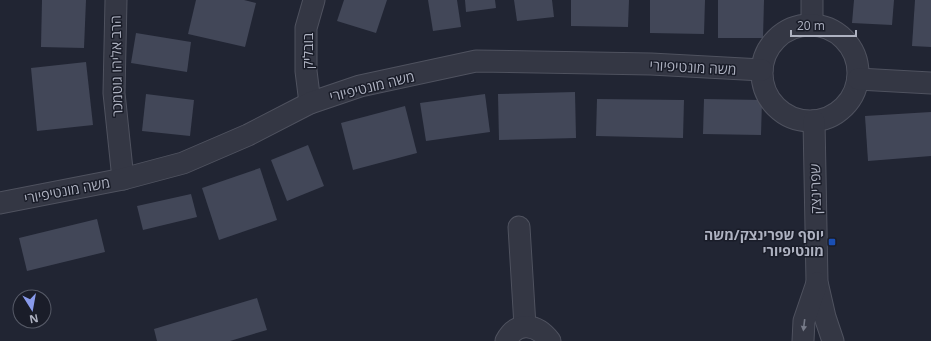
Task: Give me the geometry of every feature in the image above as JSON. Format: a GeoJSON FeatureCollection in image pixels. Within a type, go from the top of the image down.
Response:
{"type":"FeatureCollection","features":[{"type":"Feature","properties":{"kind":"street","name":"הרב אליהו גוטמכר"},"geometry":{"type":"LineString","coordinates":[[116,0],[114,93],[123,180]]}},
{"type":"Feature","properties":{"kind":"street","name":"בובליק"},"geometry":{"type":"LineString","coordinates":[[310,103],[306,71],[306,28],[314,0]]}},
{"type":"Feature","properties":{"kind":"street"},"geometry":{"type":"LineString","coordinates":[[812,0],[812,24]]}},
{"type":"Feature","properties":{"kind":"street"},"geometry":{"type":"LineString","coordinates":[[812,24],[828,28],[837,33],[852,48],[858,63],[858,79],[854,94],[844,108],[830,117],[814,121],[798,119],[783,112],[771,101],[764,86],[762,70],[765,55],[772,42],[784,32],[797,26],[812,24]]}},
{"type":"Feature","properties":{"kind":"street","name":"משה מונטיפיורי"},"geometry":{"type":"LineString","coordinates":[[0,203],[123,180],[184,163],[248,135],[310,103],[360,86],[476,61],[651,64],[762,70]]}},
{"type":"Feature","properties":{"kind":"street"},"geometry":{"type":"LineString","coordinates":[[858,79],[931,83]]}},
{"type":"Feature","properties":{"kind":"street","name":"שפרינצק"},"geometry":{"type":"LineString","coordinates":[[814,121],[817,282],[832,341]]}},
{"type":"Feature","properties":{"kind":"street"},"geometry":{"type":"LineString","coordinates":[[519,227],[525,326]]}},
{"type":"Feature","properties":{"kind":"street","name":"שפרינצק"},"geometry":{"type":"LineString","coordinates":[[803,341],[804,321],[817,282]]}},
{"type":"Feature","properties":{"kind":"street"},"geometry":{"type":"LineString","coordinates":[[506,341],[516,330],[525,326],[536,327],[550,341]]}},
{"type":"Feature","properties":{"kind":"building"},"geometry":{"type":"Polygon","coordinates":[[[42,0],[86,0],[84,48],[41,47],[42,0]]]}},
{"type":"Feature","properties":{"kind":"building"},"geometry":{"type":"Polygon","coordinates":[[[196,0],[244,0],[256,3],[245,47],[188,34],[196,0]]]}},
{"type":"Feature","properties":{"kind":"building"},"geometry":{"type":"Polygon","coordinates":[[[344,0],[387,0],[376,33],[337,21],[344,0]]]}},
{"type":"Feature","properties":{"kind":"building"},"geometry":{"type":"Polygon","coordinates":[[[428,0],[457,0],[461,27],[433,31],[428,0]]]}},
{"type":"Feature","properties":{"kind":"building"},"geometry":{"type":"Polygon","coordinates":[[[465,0],[495,0],[496,8],[466,12],[465,0]]]}},
{"type":"Feature","properties":{"kind":"building"},"geometry":{"type":"Polygon","coordinates":[[[514,0],[552,0],[554,17],[517,21],[514,0]]]}},
{"type":"Feature","properties":{"kind":"building"},"geometry":{"type":"Polygon","coordinates":[[[571,0],[629,0],[628,27],[571,26],[571,0]]]}},
{"type":"Feature","properties":{"kind":"building"},"geometry":{"type":"Polygon","coordinates":[[[650,0],[705,0],[704,34],[650,33],[650,0]]]}},
{"type":"Feature","properties":{"kind":"building"},"geometry":{"type":"Polygon","coordinates":[[[718,0],[764,0],[763,38],[718,38],[718,0]]]}},
{"type":"Feature","properties":{"kind":"building"},"geometry":{"type":"Polygon","coordinates":[[[854,0],[894,0],[892,25],[852,23],[854,0]]]}},
{"type":"Feature","properties":{"kind":"building"},"geometry":{"type":"Polygon","coordinates":[[[915,0],[931,0],[931,47],[912,46],[915,0]]]}},
{"type":"Feature","properties":{"kind":"building"},"geometry":{"type":"Polygon","coordinates":[[[136,33],[191,42],[187,72],[131,63],[136,33]]]}},
{"type":"Feature","properties":{"kind":"building"},"geometry":{"type":"Polygon","coordinates":[[[86,62],[93,125],[37,131],[31,68],[86,62]]]}},
{"type":"Feature","properties":{"kind":"building"},"geometry":{"type":"Polygon","coordinates":[[[575,92],[576,138],[499,140],[498,94],[575,92]]]}},
{"type":"Feature","properties":{"kind":"building"},"geometry":{"type":"Polygon","coordinates":[[[146,94],[194,100],[190,136],[142,131],[146,94]]]}},
{"type":"Feature","properties":{"kind":"building"},"geometry":{"type":"Polygon","coordinates":[[[485,94],[490,132],[426,141],[420,103],[485,94]]]}},
{"type":"Feature","properties":{"kind":"building"},"geometry":{"type":"Polygon","coordinates":[[[597,99],[684,100],[683,138],[596,136],[597,99]]]}},
{"type":"Feature","properties":{"kind":"building"},"geometry":{"type":"Polygon","coordinates":[[[704,99],[762,100],[761,135],[703,134],[704,99]]]}},
{"type":"Feature","properties":{"kind":"building"},"geometry":{"type":"Polygon","coordinates":[[[405,106],[417,153],[353,170],[341,123],[405,106]]]}},
{"type":"Feature","properties":{"kind":"building"},"geometry":{"type":"Polygon","coordinates":[[[931,112],[931,156],[868,161],[865,116],[931,112]]]}},
{"type":"Feature","properties":{"kind":"building"},"geometry":{"type":"Polygon","coordinates":[[[308,145],[324,186],[287,201],[271,160],[308,145]]]}},
{"type":"Feature","properties":{"kind":"building"},"geometry":{"type":"Polygon","coordinates":[[[260,168],[277,220],[219,240],[202,188],[260,168]]]}},
{"type":"Feature","properties":{"kind":"building"},"geometry":{"type":"Polygon","coordinates":[[[191,194],[197,217],[143,230],[137,206],[191,194]]]}},
{"type":"Feature","properties":{"kind":"building"},"geometry":{"type":"Polygon","coordinates":[[[97,219],[105,252],[27,271],[19,238],[97,219]]]}},
{"type":"Feature","properties":{"kind":"building"},"geometry":{"type":"Polygon","coordinates":[[[257,298],[267,330],[230,341],[157,341],[154,329],[257,298]]]}},
{"type":"Feature","properties":{"kind":"place","name":"יוסף שפרינצק/משה מונטיפיורי"},"geometry":{"type":"Point","coordinates":[832,242]}}]}
